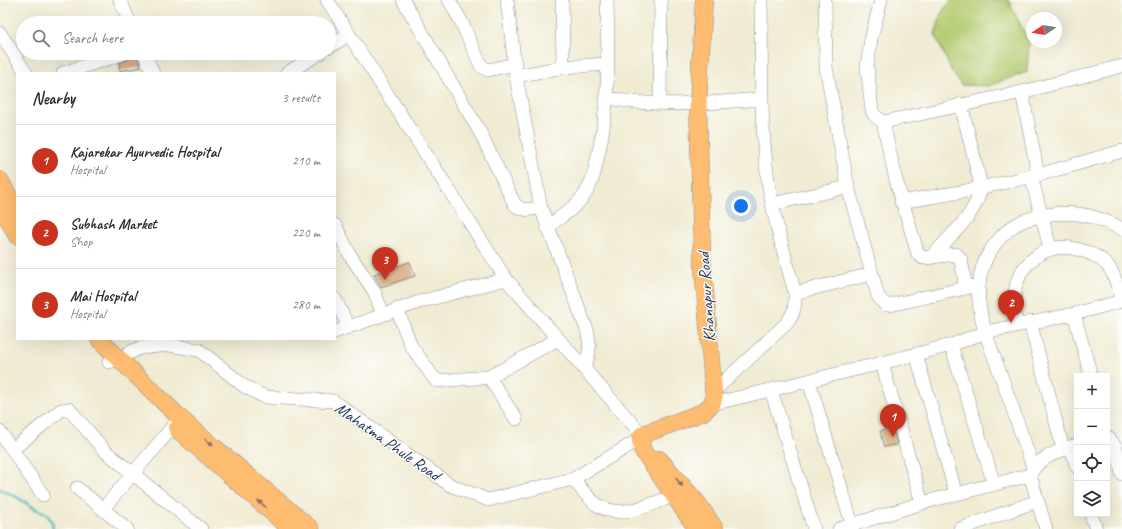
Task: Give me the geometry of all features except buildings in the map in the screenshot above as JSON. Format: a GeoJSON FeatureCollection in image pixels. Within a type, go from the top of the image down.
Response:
{"type":"FeatureCollection","features":[{"type":"Feature","properties":{"kind":"main road","name":"Khanapur Road"},"geometry":{"type":"LineString","coordinates":[[704,0],[698,103],[702,256],[713,398]]}},
{"type":"Feature","properties":{"kind":"main road"},"geometry":{"type":"LineString","coordinates":[[0,180],[16,210]]}},
{"type":"Feature","properties":{"kind":"main road"},"geometry":{"type":"LineString","coordinates":[[0,204],[16,234]]}},
{"type":"Feature","properties":{"kind":"main road"},"geometry":{"type":"LineString","coordinates":[[89,340],[114,359]]}},
{"type":"Feature","properties":{"kind":"main road"},"geometry":{"type":"LineString","coordinates":[[100,340],[114,359],[176,422],[291,529]]}},
{"type":"Feature","properties":{"kind":"main road"},"geometry":{"type":"LineString","coordinates":[[641,440],[703,412],[713,398]]}},
{"type":"Feature","properties":{"kind":"main road"},"geometry":{"type":"LineString","coordinates":[[176,422],[311,529]]}},
{"type":"Feature","properties":{"kind":"main road"},"geometry":{"type":"LineString","coordinates":[[641,440],[643,451],[673,496],[698,529]]}},
{"type":"Feature","properties":{"kind":"main road"},"geometry":{"type":"LineString","coordinates":[[641,440],[648,446],[699,506],[715,529]]}},
{"type":"Feature","properties":{"kind":"street"},"geometry":{"type":"LineString","coordinates":[[120,0],[127,16]]}},
{"type":"Feature","properties":{"kind":"street"},"geometry":{"type":"LineString","coordinates":[[327,0],[506,280],[584,368],[641,440]]}},
{"type":"Feature","properties":{"kind":"street"},"geometry":{"type":"LineString","coordinates":[[403,0],[480,132],[515,204],[519,209],[525,210],[541,208]]}},
{"type":"Feature","properties":{"kind":"street"},"geometry":{"type":"LineString","coordinates":[[449,0],[461,21],[481,66],[488,70],[516,70],[608,64]]}},
{"type":"Feature","properties":{"kind":"street"},"geometry":{"type":"LineString","coordinates":[[507,0],[516,70],[541,208],[587,330],[590,343],[589,356],[584,368]]}},
{"type":"Feature","properties":{"kind":"street"},"geometry":{"type":"LineString","coordinates":[[562,0],[563,67]]}},
{"type":"Feature","properties":{"kind":"street"},"geometry":{"type":"LineString","coordinates":[[547,227],[583,198],[592,179],[600,148],[608,98],[607,0]]}},
{"type":"Feature","properties":{"kind":"street"},"geometry":{"type":"LineString","coordinates":[[660,102],[661,0]]}},
{"type":"Feature","properties":{"kind":"street"},"geometry":{"type":"LineString","coordinates":[[713,398],[787,323],[793,316],[795,308],[795,293],[772,204],[761,99],[761,0]]}},
{"type":"Feature","properties":{"kind":"street"},"geometry":{"type":"LineString","coordinates":[[825,0],[826,66],[848,187],[871,274],[878,296],[885,305],[972,287],[990,252],[1002,234],[1020,222],[1040,215],[1063,212],[1084,214],[1100,218],[1122,229]]}},
{"type":"Feature","properties":{"kind":"street"},"geometry":{"type":"LineString","coordinates":[[881,0],[871,39],[867,66],[872,111],[875,116],[883,122],[901,202],[909,222],[918,254],[923,258],[956,254],[972,287],[1031,471],[1037,501],[1046,529]]}},
{"type":"Feature","properties":{"kind":"street"},"geometry":{"type":"LineString","coordinates":[[0,33],[16,58]]}},
{"type":"Feature","properties":{"kind":"street"},"geometry":{"type":"LineString","coordinates":[[336,43],[348,35]]}},
{"type":"Feature","properties":{"kind":"street"},"geometry":{"type":"LineString","coordinates":[[18,60],[25,72]]}},
{"type":"Feature","properties":{"kind":"street"},"geometry":{"type":"LineString","coordinates":[[66,72],[103,60]]}},
{"type":"Feature","properties":{"kind":"street"},"geometry":{"type":"LineString","coordinates":[[147,60],[153,72]]}},
{"type":"Feature","properties":{"kind":"street"},"geometry":{"type":"LineString","coordinates":[[289,72],[308,60]]}},
{"type":"Feature","properties":{"kind":"street"},"geometry":{"type":"LineString","coordinates":[[883,122],[1022,92],[1122,66]]}},
{"type":"Feature","properties":{"kind":"street"},"geometry":{"type":"LineString","coordinates":[[1022,92],[1040,215],[1050,248]]}},
{"type":"Feature","properties":{"kind":"street"},"geometry":{"type":"LineString","coordinates":[[608,98],[634,103],[698,103],[761,99]]}},
{"type":"Feature","properties":{"kind":"street"},"geometry":{"type":"LineString","coordinates":[[930,258],[962,223],[980,196],[981,186],[961,104]]}},
{"type":"Feature","properties":{"kind":"street"},"geometry":{"type":"LineString","coordinates":[[901,202],[931,198],[1035,175],[1122,152]]}},
{"type":"Feature","properties":{"kind":"street"},"geometry":{"type":"LineString","coordinates":[[772,204],[848,187]]}},
{"type":"Feature","properties":{"kind":"street"},"geometry":{"type":"LineString","coordinates":[[336,227],[350,255],[374,291],[383,314]]}},
{"type":"Feature","properties":{"kind":"street"},"geometry":{"type":"LineString","coordinates":[[713,398],[771,390],[809,381],[951,345],[986,332],[1074,314],[1122,301],[1116,279],[1108,266],[1101,259],[1089,253],[1065,246],[1050,248],[1031,261],[1021,274],[1016,290],[1016,325]]}},
{"type":"Feature","properties":{"kind":"street"},"geometry":{"type":"LineString","coordinates":[[795,293],[871,274]]}},
{"type":"Feature","properties":{"kind":"street"},"geometry":{"type":"LineString","coordinates":[[336,332],[397,309],[506,280]]}},
{"type":"Feature","properties":{"kind":"street"},"geometry":{"type":"LineString","coordinates":[[336,301],[348,326]]}},
{"type":"Feature","properties":{"kind":"street"},"geometry":{"type":"LineString","coordinates":[[397,309],[411,346],[436,381],[489,377],[558,338]]}},
{"type":"Feature","properties":{"kind":"street"},"geometry":{"type":"LineString","coordinates":[[1074,314],[1090,373]]}},
{"type":"Feature","properties":{"kind":"street"},"geometry":{"type":"LineString","coordinates":[[1030,322],[1074,458]]}},
{"type":"Feature","properties":{"kind":"street","name":"Mahatma Phule Road"},"geometry":{"type":"LineString","coordinates":[[114,359],[140,348],[169,345],[199,350],[244,386],[265,397],[333,401],[450,485],[488,500],[573,479],[641,440]]}},
{"type":"Feature","properties":{"kind":"street"},"geometry":{"type":"LineString","coordinates":[[951,345],[994,484]]}},
{"type":"Feature","properties":{"kind":"street"},"geometry":{"type":"LineString","coordinates":[[916,354],[956,494]]}},
{"type":"Feature","properties":{"kind":"street"},"geometry":{"type":"LineString","coordinates":[[882,363],[922,504]]}},
{"type":"Feature","properties":{"kind":"street"},"geometry":{"type":"LineString","coordinates":[[489,377],[516,419]]}},
{"type":"Feature","properties":{"kind":"street"},"geometry":{"type":"LineString","coordinates":[[809,381],[852,524]]}},
{"type":"Feature","properties":{"kind":"street"},"geometry":{"type":"LineString","coordinates":[[771,390],[814,529]]}},
{"type":"Feature","properties":{"kind":"street"},"geometry":{"type":"LineString","coordinates":[[13,449],[61,410],[67,408],[105,451],[201,529]]}},
{"type":"Feature","properties":{"kind":"street"},"geometry":{"type":"LineString","coordinates":[[103,509],[134,474],[176,422]]}},
{"type":"Feature","properties":{"kind":"street"},"geometry":{"type":"LineString","coordinates":[[0,432],[43,495]]}},
{"type":"Feature","properties":{"kind":"street"},"geometry":{"type":"LineString","coordinates":[[1114,437],[1122,474]]}},
{"type":"Feature","properties":{"kind":"street"},"geometry":{"type":"LineString","coordinates":[[839,529],[994,484],[1031,471],[1070,447]]}},
{"type":"Feature","properties":{"kind":"street"},"geometry":{"type":"LineString","coordinates":[[573,479],[595,504],[613,512],[624,512],[673,496]]}},
{"type":"Feature","properties":{"kind":"street"},"geometry":{"type":"LineString","coordinates":[[77,488],[127,529]]}},
{"type":"Feature","properties":{"kind":"street"},"geometry":{"type":"LineString","coordinates":[[960,529],[1037,501]]}},
{"type":"Feature","properties":{"kind":"street"},"geometry":{"type":"LineString","coordinates":[[1092,517],[1096,529]]}},
{"type":"Feature","properties":{"kind":"green space"},"geometry":{"type":"Polygon","coordinates":[[[952,0],[1008,0],[1026,35],[1026,48],[1029,48],[1027,72],[988,86],[961,85],[952,72],[935,34],[943,10],[952,0]]]}},
{"type":"Feature","properties":{"kind":"waterway"},"geometry":{"type":"LineString","coordinates":[[0,489],[47,514],[52,522],[53,529]]}},
{"type":"Feature","properties":{"kind":"place","name":"Mai Hospital"},"geometry":{"type":"Point","coordinates":[385,280]}},
{"type":"Feature","properties":{"kind":"place","name":"Subhash Market"},"geometry":{"type":"Point","coordinates":[1011,323]}},
{"type":"Feature","properties":{"kind":"place","name":"Kajarekar Ayurvedic Hospital"},"geometry":{"type":"Point","coordinates":[893,437]}}]}
